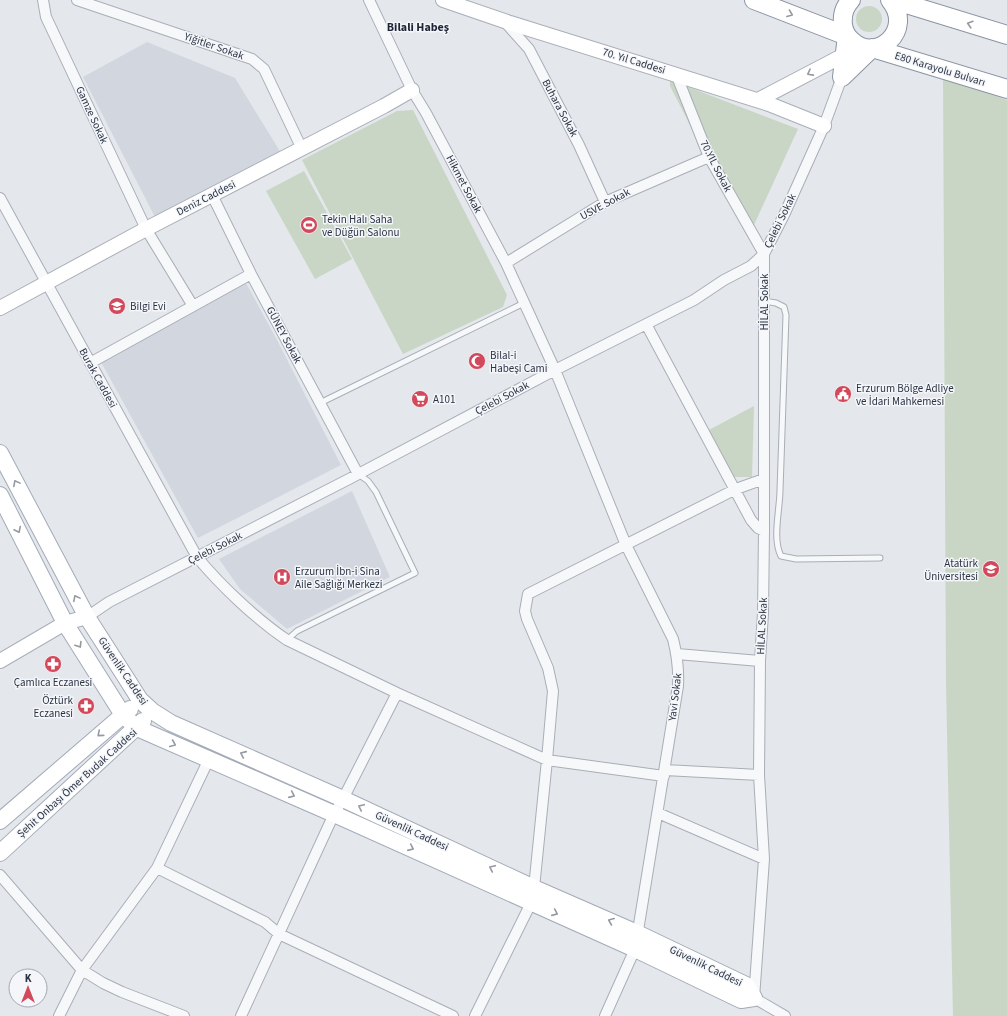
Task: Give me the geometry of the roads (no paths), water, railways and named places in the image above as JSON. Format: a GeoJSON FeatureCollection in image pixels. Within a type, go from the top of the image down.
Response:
{"type":"FeatureCollection","features":[{"type":"Feature","properties":{"kind":"highway"},"geometry":{"type":"LineString","coordinates":[[754,0],[847,36]]}},
{"type":"Feature","properties":{"kind":"highway"},"geometry":{"type":"LineString","coordinates":[[842,77],[847,36],[842,20],[844,11],[851,0]]}},
{"type":"Feature","properties":{"kind":"highway"},"geometry":{"type":"LineString","coordinates":[[891,0],[1007,35]]}},
{"type":"Feature","properties":{"kind":"highway"},"geometry":{"type":"LineString","coordinates":[[842,77],[872,48],[881,46],[889,41],[895,33],[898,24],[898,15],[891,0]]}},
{"type":"Feature","properties":{"kind":"highway","name":"E80 Karayolu Bulvarı"},"geometry":{"type":"LineString","coordinates":[[847,36],[854,43],[862,47],[872,48],[1007,89]]}},
{"type":"Feature","properties":{"kind":"main road","name":"Güvenlik Caddesi"},"geometry":{"type":"LineString","coordinates":[[0,453],[87,617],[140,700],[152,711],[172,723],[343,799],[533,895],[635,949],[741,1000],[754,998],[746,985],[637,933],[533,895],[334,814],[137,728],[123,715],[65,623],[0,496]]}},
{"type":"Feature","properties":{"kind":"main road","name":"Şehit Onbaşı Ömer Budak Caddesi"},"geometry":{"type":"LineString","coordinates":[[0,820],[140,700]]}},
{"type":"Feature","properties":{"kind":"main road","name":"Şehit Onbaşı Ömer Budak Caddesi"},"geometry":{"type":"LineString","coordinates":[[0,853],[137,728],[152,711]]}},
{"type":"Feature","properties":{"kind":"street","name":"Gamze Sokak"},"geometry":{"type":"LineString","coordinates":[[43,0],[46,17],[146,229],[193,306]]}},
{"type":"Feature","properties":{"kind":"street","name":"Yiğitler Sokak"},"geometry":{"type":"LineString","coordinates":[[77,0],[252,59],[264,69],[302,149]]}},
{"type":"Feature","properties":{"kind":"street","name":"Hikmet Sokak"},"geometry":{"type":"LineString","coordinates":[[369,0],[412,90],[426,113],[506,263],[555,370]]}},
{"type":"Feature","properties":{"kind":"street","name":"70. Yıl Caddesi"},"geometry":{"type":"LineString","coordinates":[[443,0],[758,100],[824,126]]}},
{"type":"Feature","properties":{"kind":"street","name":"Buhara Sokak"},"geometry":{"type":"LineString","coordinates":[[504,20],[529,49],[579,145],[605,202]]}},
{"type":"Feature","properties":{"kind":"street"},"geometry":{"type":"LineString","coordinates":[[758,100],[844,56]]}},
{"type":"Feature","properties":{"kind":"street","name":"70.YIL Sokak"},"geometry":{"type":"LineString","coordinates":[[676,74],[709,157],[764,254]]}},
{"type":"Feature","properties":{"kind":"street","name":"Çelebi Sokak"},"geometry":{"type":"LineString","coordinates":[[87,617],[109,602],[358,474],[555,370],[694,300],[724,280],[750,266],[764,254],[784,215],[824,126],[842,77]]}},
{"type":"Feature","properties":{"kind":"street","name":"Deniz Caddesi"},"geometry":{"type":"LineString","coordinates":[[0,308],[146,229],[302,149],[412,90]]}},
{"type":"Feature","properties":{"kind":"street","name":"USVE Sokak"},"geometry":{"type":"LineString","coordinates":[[506,263],[605,202],[709,157]]}},
{"type":"Feature","properties":{"kind":"street","name":"GÜNEY Sokak"},"geometry":{"type":"LineString","coordinates":[[212,195],[251,274],[358,474]]}},
{"type":"Feature","properties":{"kind":"street","name":"Burak Caddesi"},"geometry":{"type":"LineString","coordinates":[[0,198],[197,557],[222,585],[272,629],[287,640],[397,693],[547,760],[664,773],[759,775]]}},
{"type":"Feature","properties":{"kind":"street","name":"HİLAL Sokak"},"geometry":{"type":"LineString","coordinates":[[754,998],[764,859],[759,775],[760,661],[763,612],[764,531],[764,254]]}},
{"type":"Feature","properties":{"kind":"street"},"geometry":{"type":"LineString","coordinates":[[90,363],[251,274]]}},
{"type":"Feature","properties":{"kind":"street"},"geometry":{"type":"LineString","coordinates":[[646,324],[754,524],[764,531]]}},
{"type":"Feature","properties":{"kind":"street","name":"Yavi Sokak"},"geometry":{"type":"LineString","coordinates":[[555,370],[626,545],[673,639],[679,669],[678,686],[635,949],[605,1016]]}},
{"type":"Feature","properties":{"kind":"street"},"geometry":{"type":"LineString","coordinates":[[475,1016],[533,895],[553,691],[548,668],[527,619],[525,611],[528,594],[736,489],[764,479]]}},
{"type":"Feature","properties":{"kind":"street"},"geometry":{"type":"LineString","coordinates":[[0,661],[65,623],[87,617]]}},
{"type":"Feature","properties":{"kind":"street"},"geometry":{"type":"LineString","coordinates":[[677,654],[760,661]]}},
{"type":"Feature","properties":{"kind":"street"},"geometry":{"type":"LineString","coordinates":[[241,1016],[334,814],[397,693]]}},
{"type":"Feature","properties":{"kind":"street"},"geometry":{"type":"LineString","coordinates":[[60,1016],[82,970],[157,868],[209,759]]}},
{"type":"Feature","properties":{"kind":"street"},"geometry":{"type":"LineString","coordinates":[[658,813],[764,859]]}},
{"type":"Feature","properties":{"kind":"street"},"geometry":{"type":"LineString","coordinates":[[157,868],[265,922],[279,934],[453,1016]]}},
{"type":"Feature","properties":{"kind":"street"},"geometry":{"type":"LineString","coordinates":[[0,876],[82,970],[103,983],[122,992],[184,1016]]}},
{"type":"Feature","properties":{"kind":"street"},"geometry":{"type":"LineString","coordinates":[[754,998],[785,1016]]}},
{"type":"Feature","properties":{"kind":"lane"},"geometry":{"type":"LineString","coordinates":[[764,301],[776,303],[784,307],[786,315],[780,496],[777,537],[778,550],[781,556],[796,559],[880,558]]}},
{"type":"Feature","properties":{"kind":"lane"},"geometry":{"type":"LineString","coordinates":[[320,403],[524,303]]}},
{"type":"Feature","properties":{"kind":"lane"},"geometry":{"type":"LineString","coordinates":[[287,640],[297,631],[415,572],[376,492],[368,481],[358,474]]}},
{"type":"Feature","properties":{"kind":"place","name":"Tekin Halı Saha ve Düğün Salonu"},"geometry":{"type":"Point","coordinates":[309,225]}},
{"type":"Feature","properties":{"kind":"place","name":"Bilgi Evi"},"geometry":{"type":"Point","coordinates":[117,306]}},
{"type":"Feature","properties":{"kind":"place","name":"Bilal-i Habeşi Cami"},"geometry":{"type":"Point","coordinates":[477,361]}},
{"type":"Feature","properties":{"kind":"place","name":"Erzurum Bölge Adliye ve İdari Mahkemesi"},"geometry":{"type":"Point","coordinates":[843,394]}},
{"type":"Feature","properties":{"kind":"place","name":"A101"},"geometry":{"type":"Point","coordinates":[420,399]}},
{"type":"Feature","properties":{"kind":"place","name":"Atatürk Üniversitesi"},"geometry":{"type":"Point","coordinates":[991,569]}},
{"type":"Feature","properties":{"kind":"place","name":"Erzurum İbn-i Sina Aile Sağlığı Merkezi"},"geometry":{"type":"Point","coordinates":[282,577]}},
{"type":"Feature","properties":{"kind":"place","name":"Çamlıca Eczanesi"},"geometry":{"type":"Point","coordinates":[53,664]}},
{"type":"Feature","properties":{"kind":"place","name":"Öztürk Eczanesi"},"geometry":{"type":"Point","coordinates":[86,706]}},
{"type":"Feature","properties":{"kind":"district","name":"Bilali Habeş"},"geometry":{"type":"Point","coordinates":[418,27]}}]}
